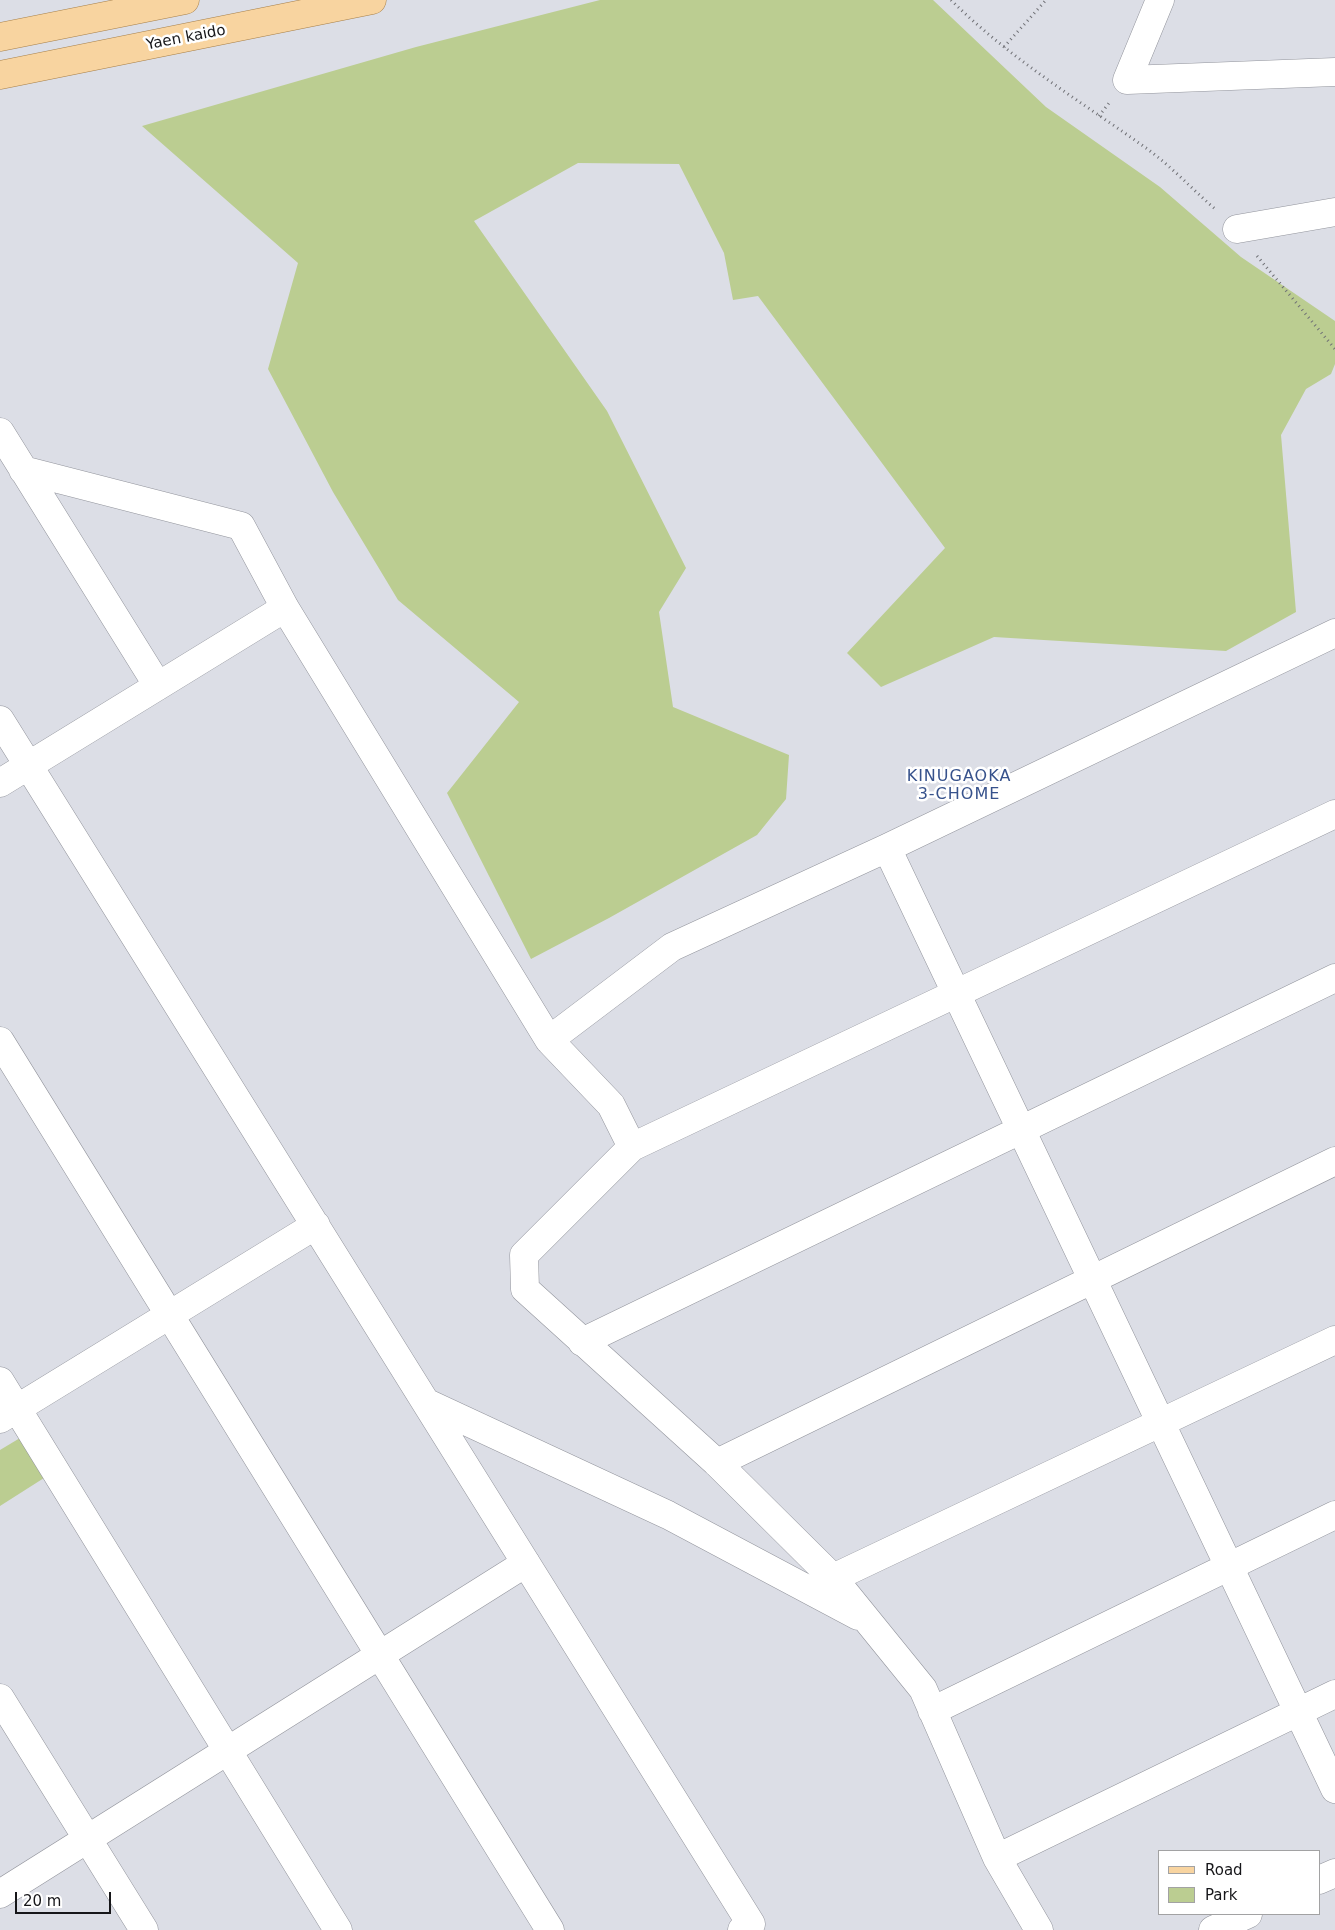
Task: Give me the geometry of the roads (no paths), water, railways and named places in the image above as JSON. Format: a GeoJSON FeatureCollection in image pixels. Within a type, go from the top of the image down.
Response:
{"type":"FeatureCollection","features":[{"type":"Feature","properties":{"kind":"main road"},"geometry":{"type":"LineString","coordinates":[[0,37],[185,0]]}},
{"type":"Feature","properties":{"kind":"main road","name":"Yaen kaido"},"geometry":{"type":"LineString","coordinates":[[0,75],[372,0]]}},
{"type":"Feature","properties":{"kind":"street"},"geometry":{"type":"LineString","coordinates":[[1160,0],[1126,80],[1335,72]]}},
{"type":"Feature","properties":{"kind":"street"},"geometry":{"type":"LineString","coordinates":[[1237,229],[1335,212]]}},
{"type":"Feature","properties":{"kind":"street"},"geometry":{"type":"LineString","coordinates":[[0,432],[158,686]]}},
{"type":"Feature","properties":{"kind":"street"},"geometry":{"type":"LineString","coordinates":[[0,440],[158,686]]}},
{"type":"Feature","properties":{"kind":"street"},"geometry":{"type":"LineString","coordinates":[[24,470],[241,526],[285,608],[549,1040],[611,1105],[632,1147]]}},
{"type":"Feature","properties":{"kind":"street"},"geometry":{"type":"LineString","coordinates":[[0,783],[285,608]]}},
{"type":"Feature","properties":{"kind":"street"},"geometry":{"type":"LineString","coordinates":[[549,1040],[672,947],[887,848],[1335,633]]}},
{"type":"Feature","properties":{"kind":"street"},"geometry":{"type":"LineString","coordinates":[[0,720],[751,1924],[742,1930]]}},
{"type":"Feature","properties":{"kind":"street"},"geometry":{"type":"LineString","coordinates":[[1039,1930],[997,1858],[922,1689],[833,1578],[717,1463],[525,1289],[524,1255],[632,1147],[1335,814]]}},
{"type":"Feature","properties":{"kind":"street"},"geometry":{"type":"LineString","coordinates":[[887,848],[1335,1788]]}},
{"type":"Feature","properties":{"kind":"street"},"geometry":{"type":"LineString","coordinates":[[582,1342],[1335,978]]}},
{"type":"Feature","properties":{"kind":"street"},"geometry":{"type":"LineString","coordinates":[[0,1041],[550,1930]]}},
{"type":"Feature","properties":{"kind":"street"},"geometry":{"type":"LineString","coordinates":[[717,1463],[1335,1161]]}},
{"type":"Feature","properties":{"kind":"street"},"geometry":{"type":"LineString","coordinates":[[8,1414],[316,1225]]}},
{"type":"Feature","properties":{"kind":"street"},"geometry":{"type":"LineString","coordinates":[[833,1578],[1335,1340]]}},
{"type":"Feature","properties":{"kind":"street"},"geometry":{"type":"LineString","coordinates":[[0,1381],[8,1414],[228,1750],[338,1930]]}},
{"type":"Feature","properties":{"kind":"street"},"geometry":{"type":"LineString","coordinates":[[427,1403],[668,1515],[866,1620]]}},
{"type":"Feature","properties":{"kind":"street"},"geometry":{"type":"LineString","coordinates":[[932,1711],[1335,1515]]}},
{"type":"Feature","properties":{"kind":"street"},"geometry":{"type":"LineString","coordinates":[[0,1894],[526,1562]]}},
{"type":"Feature","properties":{"kind":"street"},"geometry":{"type":"LineString","coordinates":[[997,1858],[1335,1694]]}},
{"type":"Feature","properties":{"kind":"street"},"geometry":{"type":"LineString","coordinates":[[0,1698],[144,1930]]}},
{"type":"Feature","properties":{"kind":"street"},"geometry":{"type":"LineString","coordinates":[[1320,1880],[1335,1873]]}},
{"type":"Feature","properties":{"kind":"street"},"geometry":{"type":"LineString","coordinates":[[1213,1930],[1246,1915]]}},
{"type":"Feature","properties":{"kind":"district","name":"KINUGAOKA 3-CHOME"},"geometry":{"type":"Point","coordinates":[959,786]}}]}
